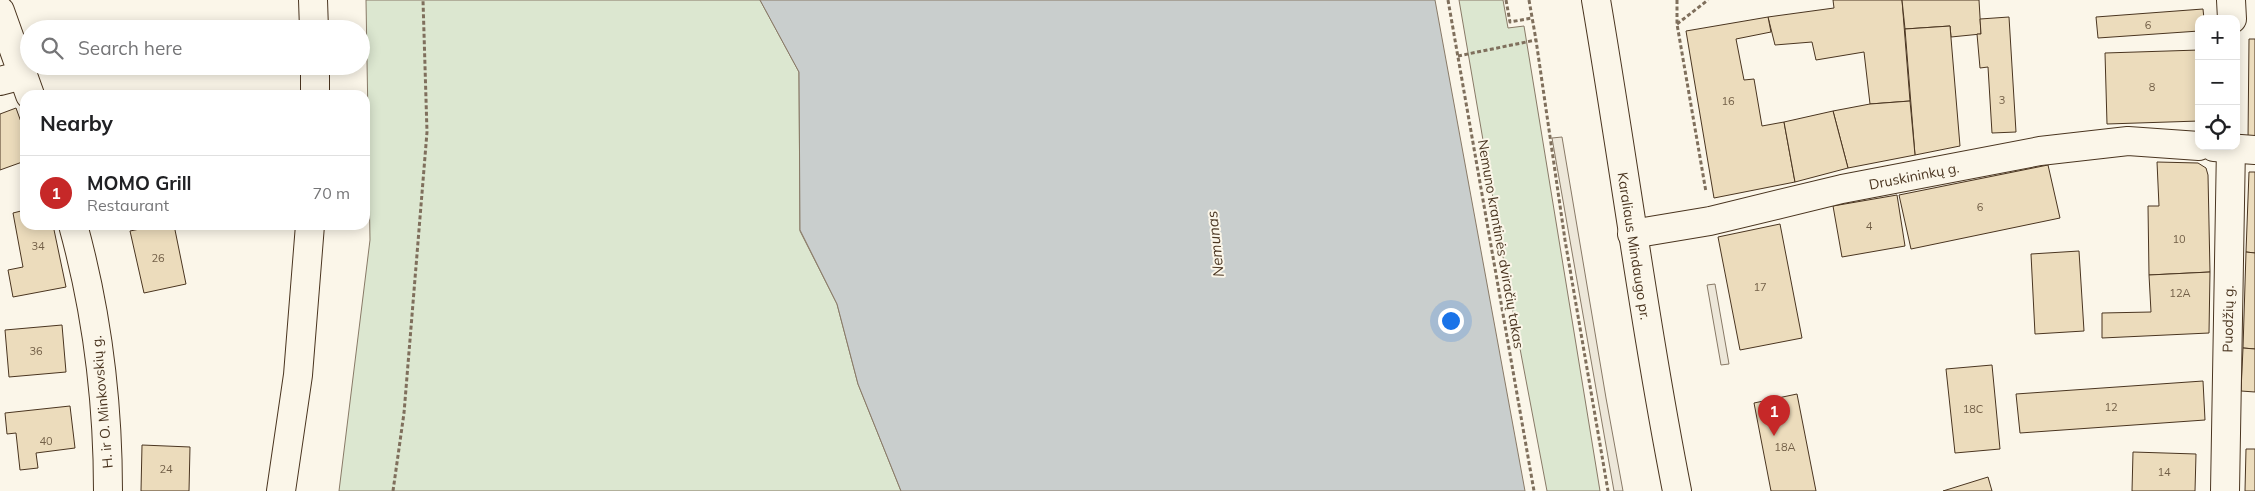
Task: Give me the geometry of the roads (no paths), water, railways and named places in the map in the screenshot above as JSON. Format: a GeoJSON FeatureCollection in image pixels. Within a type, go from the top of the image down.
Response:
{"type":"FeatureCollection","features":[{"type":"Feature","properties":{"kind":"street"},"geometry":{"type":"LineString","coordinates":[[313,0],[314,20]]}},
{"type":"Feature","properties":{"kind":"street","name":"Karaliaus Mindaugo pr."},"geometry":{"type":"LineString","coordinates":[[1596,0],[1662,417],[1677,491]]}},
{"type":"Feature","properties":{"kind":"street"},"geometry":{"type":"LineString","coordinates":[[2231,0],[2232,15]]}},
{"type":"Feature","properties":{"kind":"street"},"geometry":{"type":"LineString","coordinates":[[0,11],[18,84]]}},
{"type":"Feature","properties":{"kind":"street"},"geometry":{"type":"LineString","coordinates":[[314,75],[315,90]]}},
{"type":"Feature","properties":{"kind":"street","name":"Druskininkų g."},"geometry":{"type":"LineString","coordinates":[[1632,234],[1712,220],[1842,189],[2040,151],[2128,142],[2195,146]]}},
{"type":"Feature","properties":{"kind":"street","name":"Puodžių g."},"geometry":{"type":"LineString","coordinates":[[2225,491],[2230,150]]}},
{"type":"Feature","properties":{"kind":"street","name":"H. ir O. Minkovskių g."},"geometry":{"type":"LineString","coordinates":[[74,230],[86,273],[102,361],[108,457],[108,491]]}},
{"type":"Feature","properties":{"kind":"street"},"geometry":{"type":"LineString","coordinates":[[281,491],[298,375],[310,230]]}},
{"type":"Feature","properties":{"kind":"water","name":"Nemunas"},"geometry":{"type":"Polygon","coordinates":[[[760,0],[1435,0],[1525,491],[901,491],[858,384],[837,304],[800,230],[799,72],[760,0]]]}},
{"type":"Feature","properties":{"kind":"place","name":"MOMO Grill"},"geometry":{"type":"Point","coordinates":[1774,436]}}]}
